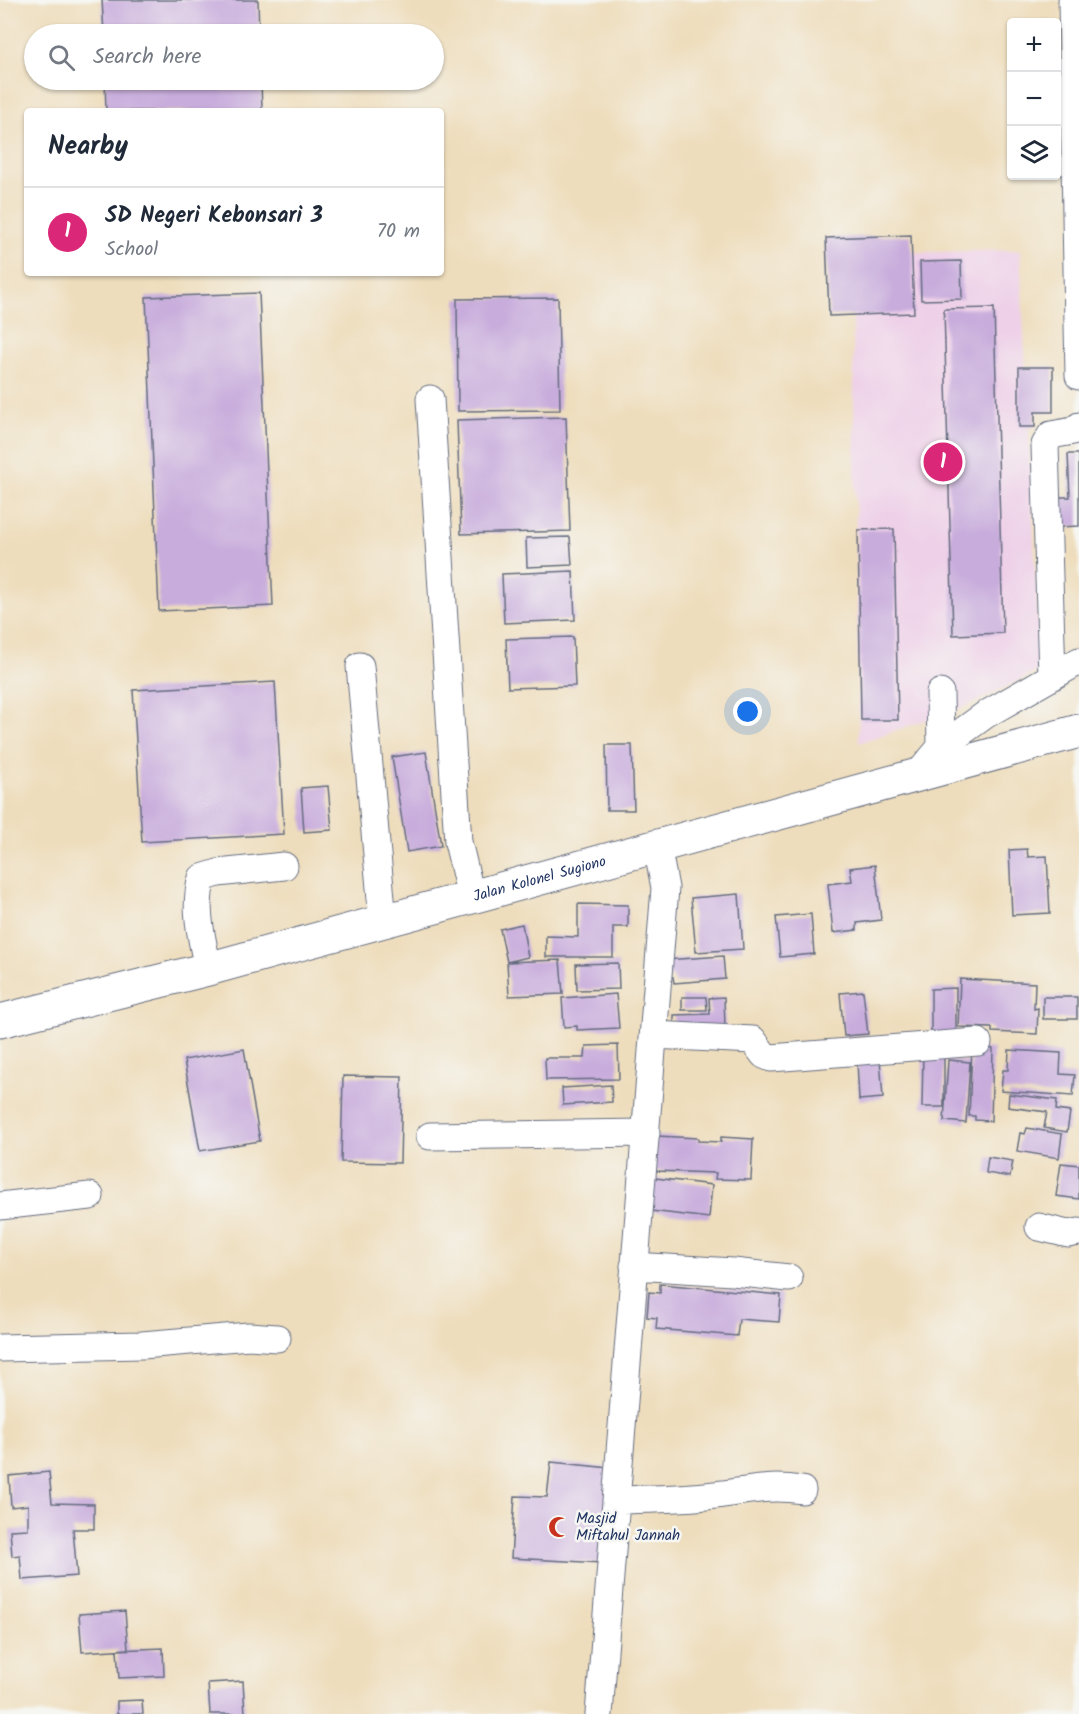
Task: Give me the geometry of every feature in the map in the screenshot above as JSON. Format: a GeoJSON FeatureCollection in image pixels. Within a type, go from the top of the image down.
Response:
{"type":"FeatureCollection","features":[{"type":"Feature","properties":{"kind":"main road","name":"Jalan Kolonel Sugiono"},"geometry":{"type":"LineString","coordinates":[[0,1021],[207,969],[1079,732]]}},
{"type":"Feature","properties":{"kind":"street"},"geometry":{"type":"LineString","coordinates":[[1072,0],[1079,376]]}},
{"type":"Feature","properties":{"kind":"street"},"geometry":{"type":"LineString","coordinates":[[430,399],[458,842],[471,896]]}},
{"type":"Feature","properties":{"kind":"street"},"geometry":{"type":"LineString","coordinates":[[1052,676],[1045,445],[1051,435],[1073,431],[1079,426]]}},
{"type":"Feature","properties":{"kind":"street"},"geometry":{"type":"LineString","coordinates":[[916,777],[941,747],[985,714],[1079,661]]}},
{"type":"Feature","properties":{"kind":"street"},"geometry":{"type":"LineString","coordinates":[[360,666],[383,921]]}},
{"type":"Feature","properties":{"kind":"street"},"geometry":{"type":"LineString","coordinates":[[940,693],[941,747]]}},
{"type":"Feature","properties":{"kind":"street"},"geometry":{"type":"LineString","coordinates":[[599,1714],[665,888],[657,846]]}},
{"type":"Feature","properties":{"kind":"street"},"geometry":{"type":"LineString","coordinates":[[207,969],[197,914],[198,892],[202,878],[218,873],[284,866]]}},
{"type":"Feature","properties":{"kind":"street"},"geometry":{"type":"LineString","coordinates":[[654,1035],[753,1040],[765,1055],[771,1058],[978,1042]]}},
{"type":"Feature","properties":{"kind":"street"},"geometry":{"type":"LineString","coordinates":[[430,1136],[646,1133]]}},
{"type":"Feature","properties":{"kind":"street"},"geometry":{"type":"LineString","coordinates":[[0,1206],[90,1196]]}},
{"type":"Feature","properties":{"kind":"street"},"geometry":{"type":"LineString","coordinates":[[1039,1227],[1068,1234],[1079,1232]]}},
{"type":"Feature","properties":{"kind":"street"},"geometry":{"type":"LineString","coordinates":[[634,1266],[789,1278]]}},
{"type":"Feature","properties":{"kind":"street"},"geometry":{"type":"LineString","coordinates":[[0,1348],[142,1346],[249,1336],[277,1338]]}},
{"type":"Feature","properties":{"kind":"street"},"geometry":{"type":"LineString","coordinates":[[617,1500],[714,1495],[763,1487],[781,1487],[802,1491]]}},
{"type":"Feature","properties":{"kind":"shaded area"},"geometry":{"type":"Polygon","coordinates":[[[1020,250],[1040,670],[969,705],[859,743],[852,254],[1020,250]]]}},
{"type":"Feature","properties":{"kind":"building"},"geometry":{"type":"Polygon","coordinates":[[[102,0],[258,0],[259,24],[103,24],[102,0]]]}},
{"type":"Feature","properties":{"kind":"building"},"geometry":{"type":"Polygon","coordinates":[[[105,90],[261,90],[262,108],[106,108],[105,90]]]}},
{"type":"Feature","properties":{"kind":"building"},"geometry":{"type":"Polygon","coordinates":[[[911,235],[914,313],[829,316],[826,238],[911,235]]]}},
{"type":"Feature","properties":{"kind":"building"},"geometry":{"type":"Polygon","coordinates":[[[961,261],[962,299],[921,300],[920,262],[961,261]]]}},
{"type":"Feature","properties":{"kind":"building"},"geometry":{"type":"Polygon","coordinates":[[[259,293],[273,606],[159,611],[146,297],[259,293]]]}},
{"type":"Feature","properties":{"kind":"building"},"geometry":{"type":"Polygon","coordinates":[[[558,298],[560,410],[458,411],[457,299],[558,298]]]}},
{"type":"Feature","properties":{"kind":"building"},"geometry":{"type":"Polygon","coordinates":[[[994,308],[1003,633],[953,635],[944,309],[994,308]]]}},
{"type":"Feature","properties":{"kind":"building"},"geometry":{"type":"Polygon","coordinates":[[[1019,367],[1053,367],[1053,412],[1035,412],[1035,427],[1019,427],[1019,367]]]}},
{"type":"Feature","properties":{"kind":"building"},"geometry":{"type":"Polygon","coordinates":[[[566,417],[570,531],[461,534],[457,420],[566,417]]]}},
{"type":"Feature","properties":{"kind":"building"},"geometry":{"type":"Polygon","coordinates":[[[1068,454],[1079,454],[1079,526],[1058,527],[1057,497],[1070,497],[1068,454]]]}},
{"type":"Feature","properties":{"kind":"building"},"geometry":{"type":"Polygon","coordinates":[[[894,529],[898,720],[861,720],[858,530],[894,529]]]}},
{"type":"Feature","properties":{"kind":"building"},"geometry":{"type":"Polygon","coordinates":[[[570,537],[572,565],[527,567],[526,538],[570,537]]]}},
{"type":"Feature","properties":{"kind":"building"},"geometry":{"type":"Polygon","coordinates":[[[573,571],[575,620],[504,623],[502,574],[573,571]]]}},
{"type":"Feature","properties":{"kind":"building"},"geometry":{"type":"Polygon","coordinates":[[[573,637],[575,686],[508,688],[506,639],[573,637]]]}},
{"type":"Feature","properties":{"kind":"building"},"geometry":{"type":"Polygon","coordinates":[[[275,682],[284,834],[142,842],[133,690],[275,682]]]}},
{"type":"Feature","properties":{"kind":"building"},"geometry":{"type":"Polygon","coordinates":[[[606,745],[632,745],[634,810],[607,810],[606,745]]]}},
{"type":"Feature","properties":{"kind":"building"},"geometry":{"type":"Polygon","coordinates":[[[426,752],[441,846],[407,852],[392,757],[426,752]]]}},
{"type":"Feature","properties":{"kind":"building"},"geometry":{"type":"Polygon","coordinates":[[[328,786],[332,830],[304,832],[301,788],[328,786]]]}},
{"type":"Feature","properties":{"kind":"building"},"geometry":{"type":"Polygon","coordinates":[[[1027,849],[1028,857],[1047,856],[1050,913],[1012,915],[1009,850],[1027,849]]]}},
{"type":"Feature","properties":{"kind":"building"},"geometry":{"type":"Polygon","coordinates":[[[875,865],[881,920],[857,923],[857,930],[833,933],[828,884],[852,881],[850,868],[875,865]]]}},
{"type":"Feature","properties":{"kind":"building"},"geometry":{"type":"Polygon","coordinates":[[[739,894],[743,949],[696,952],[691,898],[739,894]]]}},
{"type":"Feature","properties":{"kind":"building"},"geometry":{"type":"Polygon","coordinates":[[[578,904],[628,905],[628,927],[613,927],[613,957],[546,957],[546,936],[578,937],[578,904]]]}},
{"type":"Feature","properties":{"kind":"building"},"geometry":{"type":"Polygon","coordinates":[[[811,914],[814,954],[780,957],[776,917],[811,914]]]}},
{"type":"Feature","properties":{"kind":"building"},"geometry":{"type":"Polygon","coordinates":[[[522,924],[528,957],[507,962],[500,929],[522,924]]]}},
{"type":"Feature","properties":{"kind":"building"},"geometry":{"type":"Polygon","coordinates":[[[723,956],[725,979],[674,983],[673,977],[666,977],[665,960],[723,956]]]}},
{"type":"Feature","properties":{"kind":"building"},"geometry":{"type":"Polygon","coordinates":[[[560,960],[563,994],[509,996],[507,962],[560,960]]]}},
{"type":"Feature","properties":{"kind":"building"},"geometry":{"type":"Polygon","coordinates":[[[618,963],[619,989],[577,990],[576,964],[618,963]]]}},
{"type":"Feature","properties":{"kind":"building"},"geometry":{"type":"Polygon","coordinates":[[[960,979],[1035,983],[1034,1009],[1038,1008],[1037,1034],[992,1032],[992,1028],[958,1027],[960,979]]]}},
{"type":"Feature","properties":{"kind":"building"},"geometry":{"type":"Polygon","coordinates":[[[956,988],[956,1034],[931,1034],[931,989],[956,988]]]}},
{"type":"Feature","properties":{"kind":"building"},"geometry":{"type":"Polygon","coordinates":[[[863,991],[868,1034],[844,1036],[840,993],[863,991]]]}},
{"type":"Feature","properties":{"kind":"building"},"geometry":{"type":"Polygon","coordinates":[[[616,994],[619,1028],[577,1030],[577,1026],[564,1027],[562,998],[616,994]]]}},
{"type":"Feature","properties":{"kind":"building"},"geometry":{"type":"Polygon","coordinates":[[[682,997],[706,997],[707,1010],[682,1010],[682,997]]]}},
{"type":"Feature","properties":{"kind":"building"},"geometry":{"type":"Polygon","coordinates":[[[724,997],[725,1027],[674,1028],[674,1015],[710,1014],[709,998],[724,997]]]}},
{"type":"Feature","properties":{"kind":"building"},"geometry":{"type":"Polygon","coordinates":[[[1043,997],[1077,997],[1077,1019],[1043,1019],[1043,997]]]}},
{"type":"Feature","properties":{"kind":"building"},"geometry":{"type":"Polygon","coordinates":[[[618,1045],[619,1079],[546,1080],[545,1058],[585,1058],[586,1046],[618,1045]]]}},
{"type":"Feature","properties":{"kind":"building"},"geometry":{"type":"Polygon","coordinates":[[[972,1047],[993,1049],[991,1121],[975,1120],[975,1116],[969,1116],[972,1047]]]}},
{"type":"Feature","properties":{"kind":"building"},"geometry":{"type":"Polygon","coordinates":[[[244,1049],[260,1141],[200,1151],[184,1060],[244,1049]]]}},
{"type":"Feature","properties":{"kind":"building"},"geometry":{"type":"Polygon","coordinates":[[[1009,1050],[1061,1053],[1060,1074],[1075,1075],[1073,1096],[1001,1091],[1003,1070],[1008,1070],[1009,1050]]]}},
{"type":"Feature","properties":{"kind":"building"},"geometry":{"type":"Polygon","coordinates":[[[923,1054],[944,1055],[944,1107],[922,1107],[923,1054]]]}},
{"type":"Feature","properties":{"kind":"building"},"geometry":{"type":"Polygon","coordinates":[[[880,1059],[883,1098],[859,1100],[857,1061],[880,1059]]]}},
{"type":"Feature","properties":{"kind":"building"},"geometry":{"type":"Polygon","coordinates":[[[948,1060],[970,1062],[966,1123],[944,1121],[948,1060]]]}},
{"type":"Feature","properties":{"kind":"building"},"geometry":{"type":"Polygon","coordinates":[[[343,1076],[402,1077],[400,1163],[341,1162],[343,1076]]]}},
{"type":"Feature","properties":{"kind":"building"},"geometry":{"type":"Polygon","coordinates":[[[611,1085],[612,1102],[563,1105],[562,1088],[611,1085]]]}},
{"type":"Feature","properties":{"kind":"building"},"geometry":{"type":"Polygon","coordinates":[[[1009,1094],[1057,1100],[1056,1110],[1070,1112],[1067,1132],[1044,1128],[1047,1112],[1008,1107],[1009,1094]]]}},
{"type":"Feature","properties":{"kind":"building"},"geometry":{"type":"Polygon","coordinates":[[[1027,1128],[1062,1134],[1059,1158],[1017,1151],[1020,1133],[1025,1134],[1027,1128]]]}},
{"type":"Feature","properties":{"kind":"building"},"geometry":{"type":"Polygon","coordinates":[[[655,1136],[698,1138],[698,1141],[721,1142],[721,1137],[753,1139],[751,1180],[715,1179],[716,1173],[654,1171],[655,1136]]]}},
{"type":"Feature","properties":{"kind":"building"},"geometry":{"type":"Polygon","coordinates":[[[988,1157],[1013,1161],[1010,1177],[986,1173],[988,1157]]]}},
{"type":"Feature","properties":{"kind":"building"},"geometry":{"type":"Polygon","coordinates":[[[1061,1163],[1079,1165],[1079,1199],[1056,1196],[1061,1163]]]}},
{"type":"Feature","properties":{"kind":"building"},"geometry":{"type":"Polygon","coordinates":[[[647,1177],[712,1185],[709,1218],[643,1210],[647,1177]]]}},
{"type":"Feature","properties":{"kind":"building"},"geometry":{"type":"Polygon","coordinates":[[[660,1284],[781,1295],[779,1322],[739,1319],[737,1336],[656,1329],[657,1318],[647,1317],[649,1292],[660,1293],[660,1284]]]}},
{"type":"Feature","properties":{"kind":"building","name":"Masjid Miftahul Jannah"},"geometry":{"type":"Polygon","coordinates":[[[551,1462],[610,1468],[602,1563],[511,1558],[515,1496],[547,1497],[551,1462]]]}},
{"type":"Feature","properties":{"kind":"building"},"geometry":{"type":"Polygon","coordinates":[[[49,1472],[52,1503],[94,1504],[94,1529],[73,1529],[77,1576],[22,1580],[20,1555],[12,1556],[10,1530],[28,1529],[28,1505],[11,1507],[9,1476],[49,1472]]]}},
{"type":"Feature","properties":{"kind":"building"},"geometry":{"type":"Polygon","coordinates":[[[125,1611],[128,1649],[82,1652],[79,1614],[125,1611]]]}},
{"type":"Feature","properties":{"kind":"building"},"geometry":{"type":"Polygon","coordinates":[[[163,1648],[164,1676],[119,1678],[117,1650],[163,1648]]]}},
{"type":"Feature","properties":{"kind":"building"},"geometry":{"type":"Polygon","coordinates":[[[243,1681],[245,1714],[210,1714],[208,1683],[243,1681]]]}},
{"type":"Feature","properties":{"kind":"building"},"geometry":{"type":"Polygon","coordinates":[[[142,1700],[143,1714],[117,1714],[117,1701],[142,1700]]]}},
{"type":"Feature","properties":{"kind":"place","name":"SD Negeri Kebonsari 3"},"geometry":{"type":"Point","coordinates":[943,462]}},
{"type":"Feature","properties":{"kind":"place","name":"Masjid Miftahul Jannah"},"geometry":{"type":"Point","coordinates":[559,1527]}}]}
